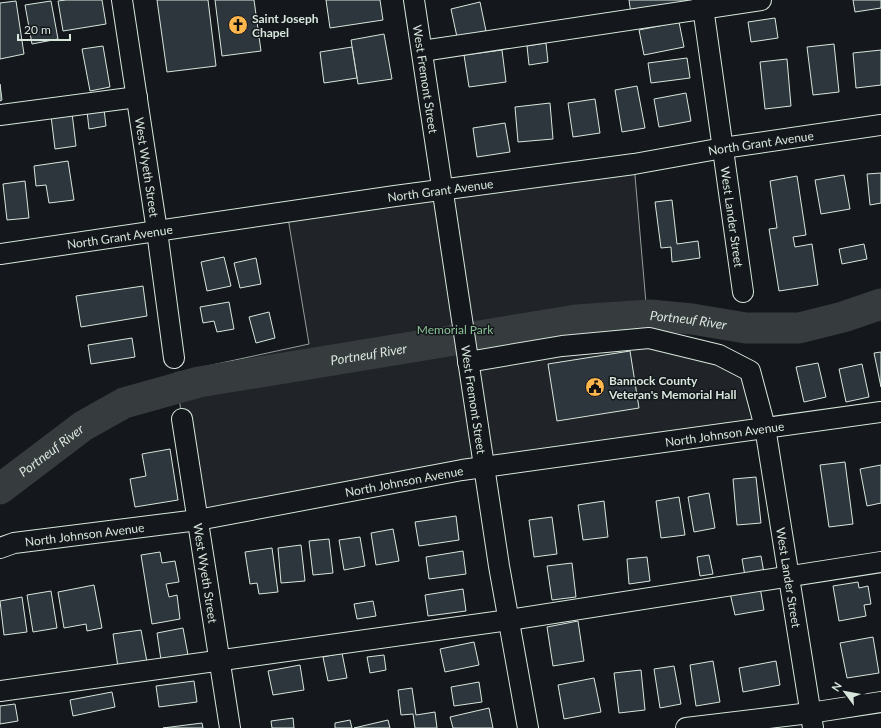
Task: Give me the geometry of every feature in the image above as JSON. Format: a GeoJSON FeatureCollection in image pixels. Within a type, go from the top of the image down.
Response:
{"type":"FeatureCollection","features":[{"type":"Feature","properties":{"kind":"street","name":"West Wyeth Street"},"geometry":{"type":"LineString","coordinates":[[122,0],[158,231],[174,358]]}},
{"type":"Feature","properties":{"kind":"street","name":"West Fremont Street"},"geometry":{"type":"LineString","coordinates":[[414,0],[499,566],[528,728]]}},
{"type":"Feature","properties":{"kind":"street"},"geometry":{"type":"LineString","coordinates":[[422,51],[703,4],[761,0]]}},
{"type":"Feature","properties":{"kind":"street","name":"West Lander Street"},"geometry":{"type":"LineString","coordinates":[[703,4],[743,292]]}},
{"type":"Feature","properties":{"kind":"street"},"geometry":{"type":"LineString","coordinates":[[0,115],[137,98]]}},
{"type":"Feature","properties":{"kind":"street","name":"North Grant Avenue"},"geometry":{"type":"LineString","coordinates":[[0,254],[443,189],[634,164],[723,148],[881,125]]}},
{"type":"Feature","properties":{"kind":"street","name":"West Lander Street"},"geometry":{"type":"LineString","coordinates":[[468,362],[562,346],[649,338],[719,355],[750,372],[765,427],[812,721]]}},
{"type":"Feature","properties":{"kind":"street","name":"North Johnson Avenue"},"geometry":{"type":"LineString","coordinates":[[0,548],[14,543],[198,520],[485,467],[881,412]]}},
{"type":"Feature","properties":{"kind":"street","name":"West Wyeth Street"},"geometry":{"type":"LineString","coordinates":[[182,419],[230,728]]}},
{"type":"Feature","properties":{"kind":"street"},"geometry":{"type":"LineString","coordinates":[[0,691],[509,620],[881,562]]}},
{"type":"Feature","properties":{"kind":"street"},"geometry":{"type":"LineString","coordinates":[[686,728],[812,721],[881,702]]}},
{"type":"Feature","properties":{"kind":"green space","name":"Memorial Park"},"geometry":{"type":"Polygon","coordinates":[[[634,164],[649,338],[750,371],[765,427],[198,520],[175,373],[309,344],[287,212],[634,164]]]}},
{"type":"Feature","properties":{"kind":"building"},"geometry":{"type":"Polygon","coordinates":[[[102,0],[106,24],[63,31],[58,1],[102,0]]]}},
{"type":"Feature","properties":{"kind":"building"},"geometry":{"type":"Polygon","coordinates":[[[157,0],[208,0],[216,66],[167,72],[157,0]]]}},
{"type":"Feature","properties":{"kind":"building","name":"Saint Joseph Chapel"},"geometry":{"type":"Polygon","coordinates":[[[215,0],[254,0],[261,51],[222,56],[215,0]]]}},
{"type":"Feature","properties":{"kind":"building"},"geometry":{"type":"Polygon","coordinates":[[[326,0],[380,0],[383,20],[330,28],[326,0]]]}},
{"type":"Feature","properties":{"kind":"building"},"geometry":{"type":"Polygon","coordinates":[[[629,0],[689,0],[690,6],[631,14],[629,0]]]}},
{"type":"Feature","properties":{"kind":"building"},"geometry":{"type":"Polygon","coordinates":[[[853,0],[881,0],[881,8],[855,12],[853,0]]]}},
{"type":"Feature","properties":{"kind":"building"},"geometry":{"type":"Polygon","coordinates":[[[16,1],[24,54],[0,59],[0,3],[16,1]]]}},
{"type":"Feature","properties":{"kind":"building"},"geometry":{"type":"Polygon","coordinates":[[[51,1],[58,39],[32,44],[25,5],[51,1]]]}},
{"type":"Feature","properties":{"kind":"building"},"geometry":{"type":"Polygon","coordinates":[[[480,2],[486,31],[457,37],[451,9],[480,2]]]}},
{"type":"Feature","properties":{"kind":"building"},"geometry":{"type":"Polygon","coordinates":[[[775,18],[778,38],[751,42],[748,22],[775,18]]]}},
{"type":"Feature","properties":{"kind":"building"},"geometry":{"type":"Polygon","coordinates":[[[679,22],[684,47],[644,55],[639,30],[679,22]]]}},
{"type":"Feature","properties":{"kind":"building"},"geometry":{"type":"Polygon","coordinates":[[[384,34],[392,79],[358,84],[351,40],[384,34]]]}},
{"type":"Feature","properties":{"kind":"building"},"geometry":{"type":"Polygon","coordinates":[[[546,43],[548,62],[529,65],[527,46],[546,43]]]}},
{"type":"Feature","properties":{"kind":"building"},"geometry":{"type":"Polygon","coordinates":[[[834,44],[839,92],[813,95],[807,47],[834,44]]]}},
{"type":"Feature","properties":{"kind":"building"},"geometry":{"type":"Polygon","coordinates":[[[103,46],[110,87],[90,91],[82,49],[103,46]]]}},
{"type":"Feature","properties":{"kind":"building"},"geometry":{"type":"Polygon","coordinates":[[[352,47],[357,78],[324,83],[320,52],[352,47]]]}},
{"type":"Feature","properties":{"kind":"building"},"geometry":{"type":"Polygon","coordinates":[[[502,50],[506,82],[469,87],[464,55],[502,50]]]}},
{"type":"Feature","properties":{"kind":"building"},"geometry":{"type":"Polygon","coordinates":[[[881,50],[881,85],[856,88],[853,53],[881,50]]]}},
{"type":"Feature","properties":{"kind":"building"},"geometry":{"type":"Polygon","coordinates":[[[687,58],[690,78],[651,83],[648,63],[687,58]]]}},
{"type":"Feature","properties":{"kind":"building"},"geometry":{"type":"Polygon","coordinates":[[[787,59],[791,106],[765,109],[760,62],[787,59]]]}},
{"type":"Feature","properties":{"kind":"building"},"geometry":{"type":"Polygon","coordinates":[[[0,84],[2,100],[0,101],[0,84]]]}},
{"type":"Feature","properties":{"kind":"building"},"geometry":{"type":"Polygon","coordinates":[[[637,86],[645,128],[622,132],[615,90],[637,86]]]}},
{"type":"Feature","properties":{"kind":"building"},"geometry":{"type":"Polygon","coordinates":[[[686,93],[691,121],[659,127],[654,99],[686,93]]]}},
{"type":"Feature","properties":{"kind":"building"},"geometry":{"type":"Polygon","coordinates":[[[595,99],[600,133],[573,137],[568,103],[595,99]]]}},
{"type":"Feature","properties":{"kind":"building"},"geometry":{"type":"Polygon","coordinates":[[[550,103],[553,139],[518,142],[515,107],[550,103]]]}},
{"type":"Feature","properties":{"kind":"building"},"geometry":{"type":"Polygon","coordinates":[[[104,109],[106,126],[89,129],[87,111],[104,109]]]}},
{"type":"Feature","properties":{"kind":"building"},"geometry":{"type":"Polygon","coordinates":[[[72,113],[76,146],[55,149],[51,116],[72,113]]]}},
{"type":"Feature","properties":{"kind":"building"},"geometry":{"type":"Polygon","coordinates":[[[505,123],[510,152],[477,157],[473,128],[505,123]]]}},
{"type":"Feature","properties":{"kind":"building"},"geometry":{"type":"Polygon","coordinates":[[[68,161],[74,200],[49,203],[46,185],[36,186],[34,166],[68,161]]]}},
{"type":"Feature","properties":{"kind":"building"},"geometry":{"type":"Polygon","coordinates":[[[881,173],[881,203],[870,205],[867,174],[881,173]]]}},
{"type":"Feature","properties":{"kind":"building"},"geometry":{"type":"Polygon","coordinates":[[[844,175],[850,209],[821,214],[815,180],[844,175]]]}},
{"type":"Feature","properties":{"kind":"building"},"geometry":{"type":"Polygon","coordinates":[[[797,176],[806,235],[793,237],[795,247],[812,244],[818,285],[779,291],[769,229],[777,228],[770,181],[797,176]]]}},
{"type":"Feature","properties":{"kind":"building"},"geometry":{"type":"Polygon","coordinates":[[[25,181],[29,218],[7,220],[3,184],[25,181]]]}},
{"type":"Feature","properties":{"kind":"building"},"geometry":{"type":"Polygon","coordinates":[[[672,200],[677,244],[698,241],[700,258],[672,262],[671,247],[661,248],[655,202],[672,200]]]}},
{"type":"Feature","properties":{"kind":"building"},"geometry":{"type":"Polygon","coordinates":[[[864,244],[867,259],[842,264],[839,249],[864,244]]]}},
{"type":"Feature","properties":{"kind":"building"},"geometry":{"type":"Polygon","coordinates":[[[224,257],[231,286],[207,291],[201,262],[224,257]]]}},
{"type":"Feature","properties":{"kind":"building"},"geometry":{"type":"Polygon","coordinates":[[[256,258],[261,284],[240,288],[234,263],[256,258]]]}},
{"type":"Feature","properties":{"kind":"building"},"geometry":{"type":"Polygon","coordinates":[[[143,286],[147,316],[81,327],[76,296],[143,286]]]}},
{"type":"Feature","properties":{"kind":"building"},"geometry":{"type":"Polygon","coordinates":[[[229,302],[234,329],[217,332],[214,321],[203,323],[200,307],[229,302]]]}},
{"type":"Feature","properties":{"kind":"building"},"geometry":{"type":"Polygon","coordinates":[[[269,312],[275,338],[256,343],[249,317],[269,312]]]}},
{"type":"Feature","properties":{"kind":"building"},"geometry":{"type":"Polygon","coordinates":[[[132,338],[135,357],[91,364],[88,345],[132,338]]]}},
{"type":"Feature","properties":{"kind":"building"},"geometry":{"type":"Polygon","coordinates":[[[630,351],[639,408],[557,421],[548,364],[630,351]]]}},
{"type":"Feature","properties":{"kind":"building"},"geometry":{"type":"Polygon","coordinates":[[[881,352],[881,387],[874,353],[881,352]]]}},
{"type":"Feature","properties":{"kind":"building"},"geometry":{"type":"Polygon","coordinates":[[[818,363],[826,397],[804,402],[796,367],[818,363]]]}},
{"type":"Feature","properties":{"kind":"building"},"geometry":{"type":"Polygon","coordinates":[[[862,364],[869,397],[846,402],[839,369],[862,364]]]}},
{"type":"Feature","properties":{"kind":"building"},"geometry":{"type":"Polygon","coordinates":[[[170,449],[178,500],[135,507],[130,479],[146,476],[142,454],[170,449]]]}},
{"type":"Feature","properties":{"kind":"building"},"geometry":{"type":"Polygon","coordinates":[[[845,462],[853,524],[829,527],[820,465],[845,462]]]}},
{"type":"Feature","properties":{"kind":"building"},"geometry":{"type":"Polygon","coordinates":[[[881,465],[881,503],[867,506],[860,469],[881,465]]]}},
{"type":"Feature","properties":{"kind":"building"},"geometry":{"type":"Polygon","coordinates":[[[756,477],[761,523],[737,525],[733,479],[756,477]]]}},
{"type":"Feature","properties":{"kind":"building"},"geometry":{"type":"Polygon","coordinates":[[[709,493],[715,528],[694,532],[688,497],[709,493]]]}},
{"type":"Feature","properties":{"kind":"building"},"geometry":{"type":"Polygon","coordinates":[[[679,497],[685,535],[661,538],[656,501],[679,497]]]}},
{"type":"Feature","properties":{"kind":"building"},"geometry":{"type":"Polygon","coordinates":[[[604,501],[608,537],[583,540],[578,505],[604,501]]]}},
{"type":"Feature","properties":{"kind":"building"},"geometry":{"type":"Polygon","coordinates":[[[456,516],[459,540],[419,546],[415,522],[456,516]]]}},
{"type":"Feature","properties":{"kind":"building"},"geometry":{"type":"Polygon","coordinates":[[[552,517],[557,554],[534,557],[529,520],[552,517]]]}},
{"type":"Feature","properties":{"kind":"building"},"geometry":{"type":"Polygon","coordinates":[[[393,529],[399,561],[376,565],[371,533],[393,529]]]}},
{"type":"Feature","properties":{"kind":"building"},"geometry":{"type":"Polygon","coordinates":[[[360,537],[365,566],[344,570],[339,540],[360,537]]]}},
{"type":"Feature","properties":{"kind":"building"},"geometry":{"type":"Polygon","coordinates":[[[329,539],[333,573],[313,575],[309,541],[329,539]]]}},
{"type":"Feature","properties":{"kind":"building"},"geometry":{"type":"Polygon","coordinates":[[[301,545],[305,581],[281,583],[278,548],[301,545]]]}},
{"type":"Feature","properties":{"kind":"building"},"geometry":{"type":"Polygon","coordinates":[[[272,548],[278,592],[259,594],[257,583],[250,584],[245,552],[272,548]]]}},
{"type":"Feature","properties":{"kind":"building"},"geometry":{"type":"Polygon","coordinates":[[[463,551],[466,574],[429,579],[426,557],[463,551]]]}},
{"type":"Feature","properties":{"kind":"building"},"geometry":{"type":"Polygon","coordinates":[[[160,552],[162,563],[175,561],[179,582],[166,584],[169,597],[177,595],[180,619],[152,624],[141,555],[160,552]]]}},
{"type":"Feature","properties":{"kind":"building"},"geometry":{"type":"Polygon","coordinates":[[[709,555],[713,574],[700,576],[697,557],[709,555]]]}},
{"type":"Feature","properties":{"kind":"building"},"geometry":{"type":"Polygon","coordinates":[[[761,556],[764,573],[745,576],[742,559],[761,556]]]}},
{"type":"Feature","properties":{"kind":"building"},"geometry":{"type":"Polygon","coordinates":[[[647,557],[650,581],[629,584],[627,559],[647,557]]]}},
{"type":"Feature","properties":{"kind":"building"},"geometry":{"type":"Polygon","coordinates":[[[572,563],[576,597],[552,600],[547,566],[572,563]]]}},
{"type":"Feature","properties":{"kind":"building"},"geometry":{"type":"Polygon","coordinates":[[[858,582],[859,588],[868,586],[871,604],[864,605],[866,616],[839,621],[833,586],[858,582]]]}},
{"type":"Feature","properties":{"kind":"building"},"geometry":{"type":"Polygon","coordinates":[[[94,585],[102,628],[87,631],[86,624],[64,628],[58,592],[94,585]]]}},
{"type":"Feature","properties":{"kind":"building"},"geometry":{"type":"Polygon","coordinates":[[[760,587],[764,610],[735,615],[730,593],[760,587]]]}},
{"type":"Feature","properties":{"kind":"building"},"geometry":{"type":"Polygon","coordinates":[[[463,589],[466,611],[428,616],[425,595],[463,589]]]}},
{"type":"Feature","properties":{"kind":"building"},"geometry":{"type":"Polygon","coordinates":[[[51,591],[57,628],[33,632],[27,595],[51,591]]]}},
{"type":"Feature","properties":{"kind":"building"},"geometry":{"type":"Polygon","coordinates":[[[22,597],[27,632],[4,635],[0,601],[22,597]]]}},
{"type":"Feature","properties":{"kind":"building"},"geometry":{"type":"Polygon","coordinates":[[[373,601],[376,616],[357,619],[354,604],[373,601]]]}},
{"type":"Feature","properties":{"kind":"building"},"geometry":{"type":"Polygon","coordinates":[[[578,621],[584,661],[553,666],[547,627],[578,621]]]}},
{"type":"Feature","properties":{"kind":"building"},"geometry":{"type":"Polygon","coordinates":[[[183,628],[188,655],[161,660],[157,633],[183,628]]]}},
{"type":"Feature","properties":{"kind":"building"},"geometry":{"type":"Polygon","coordinates":[[[141,630],[147,662],[118,667],[113,634],[141,630]]]}},
{"type":"Feature","properties":{"kind":"building"},"geometry":{"type":"Polygon","coordinates":[[[873,637],[879,673],[847,678],[840,643],[873,637]]]}},
{"type":"Feature","properties":{"kind":"building"},"geometry":{"type":"Polygon","coordinates":[[[474,642],[479,665],[445,672],[440,649],[474,642]]]}},
{"type":"Feature","properties":{"kind":"building"},"geometry":{"type":"Polygon","coordinates":[[[342,653],[347,678],[328,681],[323,657],[342,653]]]}},
{"type":"Feature","properties":{"kind":"building"},"geometry":{"type":"Polygon","coordinates":[[[384,655],[386,670],[370,673],[367,657],[384,655]]]}},
{"type":"Feature","properties":{"kind":"building"},"geometry":{"type":"Polygon","coordinates":[[[713,661],[720,702],[696,706],[690,665],[713,661]]]}},
{"type":"Feature","properties":{"kind":"building"},"geometry":{"type":"Polygon","coordinates":[[[776,661],[780,685],[743,692],[739,668],[776,661]]]}},
{"type":"Feature","properties":{"kind":"building"},"geometry":{"type":"Polygon","coordinates":[[[300,665],[304,690],[273,695],[268,671],[300,665]]]}},
{"type":"Feature","properties":{"kind":"building"},"geometry":{"type":"Polygon","coordinates":[[[674,666],[681,704],[660,708],[654,669],[674,666]]]}},
{"type":"Feature","properties":{"kind":"building"},"geometry":{"type":"Polygon","coordinates":[[[641,670],[645,710],[619,713],[614,673],[641,670]]]}},
{"type":"Feature","properties":{"kind":"building"},"geometry":{"type":"Polygon","coordinates":[[[594,678],[601,712],[564,719],[558,685],[594,678]]]}},
{"type":"Feature","properties":{"kind":"building"},"geometry":{"type":"Polygon","coordinates":[[[194,681],[197,702],[159,707],[156,686],[194,681]]]}},
{"type":"Feature","properties":{"kind":"building"},"geometry":{"type":"Polygon","coordinates":[[[479,682],[482,702],[454,706],[451,687],[479,682]]]}},
{"type":"Feature","properties":{"kind":"building"},"geometry":{"type":"Polygon","coordinates":[[[412,688],[416,715],[435,712],[437,728],[415,728],[413,714],[401,715],[398,690],[412,688]]]}},
{"type":"Feature","properties":{"kind":"building"},"geometry":{"type":"Polygon","coordinates":[[[112,692],[115,707],[73,716],[70,700],[112,692]]]}},
{"type":"Feature","properties":{"kind":"building"},"geometry":{"type":"Polygon","coordinates":[[[15,704],[18,721],[0,724],[0,706],[15,704]]]}},
{"type":"Feature","properties":{"kind":"building"},"geometry":{"type":"Polygon","coordinates":[[[489,708],[493,728],[453,728],[450,717],[489,708]]]}},
{"type":"Feature","properties":{"kind":"building"},"geometry":{"type":"Polygon","coordinates":[[[293,718],[294,728],[272,728],[271,721],[293,718]]]}},
{"type":"Feature","properties":{"kind":"building"},"geometry":{"type":"Polygon","coordinates":[[[350,720],[352,728],[335,728],[335,723],[350,720]]]}},
{"type":"Feature","properties":{"kind":"building"},"geometry":{"type":"Polygon","coordinates":[[[388,720],[390,728],[354,728],[388,720]]]}},
{"type":"Feature","properties":{"kind":"building"},"geometry":{"type":"Polygon","coordinates":[[[202,723],[203,728],[163,728],[202,723]]]}},
{"type":"Feature","properties":{"kind":"waterway","name":"Portneuf River"},"geometry":{"type":"LineString","coordinates":[[0,489],[83,426],[124,403],[199,382],[576,320],[650,315],[692,319],[746,328],[799,328],[843,317],[881,304]]}},
{"type":"Feature","properties":{"kind":"place","name":"Saint Joseph Chapel"},"geometry":{"type":"Point","coordinates":[238,25]}},
{"type":"Feature","properties":{"kind":"place","name":"Bannock County Veteran's Memorial Hall"},"geometry":{"type":"Point","coordinates":[595,387]}}]}
